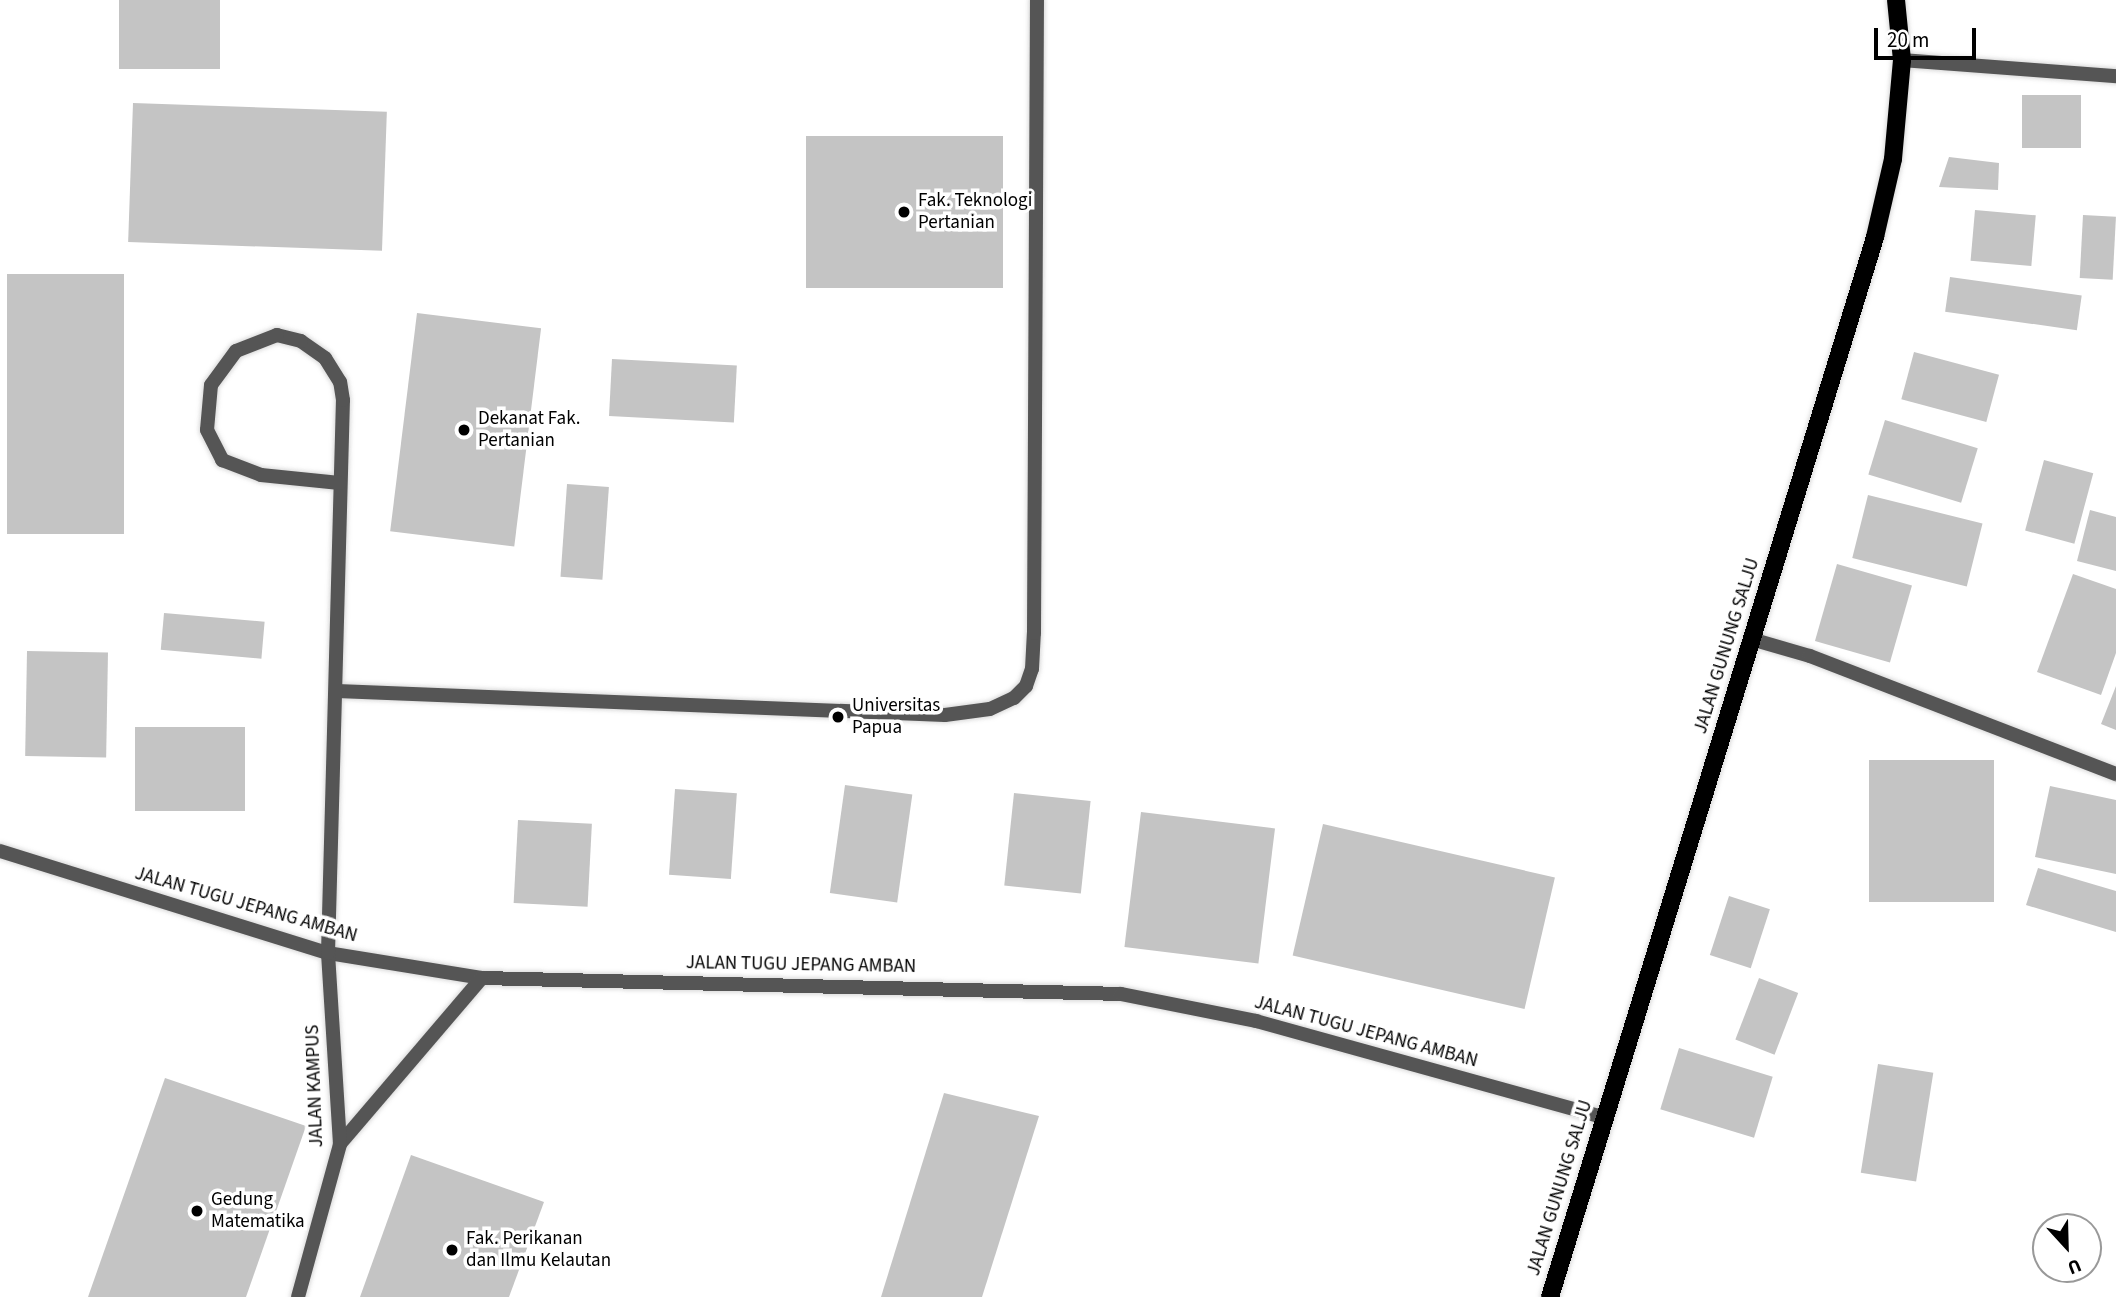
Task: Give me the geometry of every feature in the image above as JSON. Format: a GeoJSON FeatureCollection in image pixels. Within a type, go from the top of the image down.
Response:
{"type":"FeatureCollection","features":[{"type":"Feature","properties":{"kind":"main road","name":"JALAN GUNUNG SALJU"},"geometry":{"type":"LineString","coordinates":[[1550,1297],[1875,237],[1893,159],[1902,60],[1896,0]]}},
{"type":"Feature","properties":{"kind":"street"},"geometry":{"type":"LineString","coordinates":[[337,691],[945,715],[990,709],[1020,692],[1032,669],[1034,632],[1037,0]]}},
{"type":"Feature","properties":{"kind":"street"},"geometry":{"type":"LineString","coordinates":[[1902,60],[2116,76]]}},
{"type":"Feature","properties":{"kind":"street"},"geometry":{"type":"LineString","coordinates":[[277,335],[288,335],[325,358],[340,382],[343,400],[340,483],[261,475],[222,460],[207,430],[211,385],[236,351],[277,335]]}},
{"type":"Feature","properties":{"kind":"street","name":"JALAN KAMPUS"},"geometry":{"type":"LineString","coordinates":[[298,1297],[340,1144],[328,953],[337,691],[340,483]]}},
{"type":"Feature","properties":{"kind":"street"},"geometry":{"type":"LineString","coordinates":[[1751,639],[1810,656],[2116,774]]}},
{"type":"Feature","properties":{"kind":"street","name":"JALAN TUGU JEPANG AMBAN"},"geometry":{"type":"LineString","coordinates":[[0,850],[328,953],[482,978],[1121,994],[1256,1021],[1603,1117]]}},
{"type":"Feature","properties":{"kind":"street"},"geometry":{"type":"LineString","coordinates":[[340,1144],[482,978]]}},
{"type":"Feature","properties":{"kind":"building"},"geometry":{"type":"Polygon","coordinates":[[[119,0],[220,0],[220,69],[119,69],[119,0]]]}},
{"type":"Feature","properties":{"kind":"building"},"geometry":{"type":"Polygon","coordinates":[[[2022,95],[2081,95],[2081,148],[2022,148],[2022,95]]]}},
{"type":"Feature","properties":{"kind":"building"},"geometry":{"type":"Polygon","coordinates":[[[133,103],[387,112],[382,251],[128,242],[133,103]]]}},
{"type":"Feature","properties":{"kind":"building","name":"Fak. Teknologi Pertanian"},"geometry":{"type":"Polygon","coordinates":[[[806,136],[1003,136],[1003,288],[806,288],[806,136]]]}},
{"type":"Feature","properties":{"kind":"building"},"geometry":{"type":"Polygon","coordinates":[[[1949,157],[1999,163],[1998,190],[1939,187],[1949,157]]]}},
{"type":"Feature","properties":{"kind":"building"},"geometry":{"type":"Polygon","coordinates":[[[1975,210],[2036,215],[2031,266],[1971,261],[1975,210]]]}},
{"type":"Feature","properties":{"kind":"building"},"geometry":{"type":"Polygon","coordinates":[[[2083,215],[2116,217],[2113,280],[2080,278],[2083,215]]]}},
{"type":"Feature","properties":{"kind":"building"},"geometry":{"type":"Polygon","coordinates":[[[7,274],[124,274],[124,534],[7,534],[7,274]]]}},
{"type":"Feature","properties":{"kind":"building"},"geometry":{"type":"Polygon","coordinates":[[[1950,277],[2082,296],[2077,330],[1945,312],[1950,277]]]}},
{"type":"Feature","properties":{"kind":"building","name":"Dekanat Fak. Pertanian"},"geometry":{"type":"Polygon","coordinates":[[[417,313],[541,328],[514,547],[390,531],[417,313]]]}},
{"type":"Feature","properties":{"kind":"building"},"geometry":{"type":"Polygon","coordinates":[[[1914,352],[1999,375],[1986,422],[1901,399],[1914,352]]]}},
{"type":"Feature","properties":{"kind":"building"},"geometry":{"type":"Polygon","coordinates":[[[612,359],[737,366],[734,422],[609,416],[612,359]]]}},
{"type":"Feature","properties":{"kind":"building"},"geometry":{"type":"Polygon","coordinates":[[[1885,420],[1978,448],[1961,503],[1868,475],[1885,420]]]}},
{"type":"Feature","properties":{"kind":"building"},"geometry":{"type":"Polygon","coordinates":[[[2044,460],[2093,473],[2074,544],[2025,531],[2044,460]]]}},
{"type":"Feature","properties":{"kind":"building"},"geometry":{"type":"Polygon","coordinates":[[[567,484],[609,487],[602,580],[561,577],[567,484]]]}},
{"type":"Feature","properties":{"kind":"building"},"geometry":{"type":"Polygon","coordinates":[[[1868,495],[1982,524],[1967,587],[1852,558],[1868,495]]]}},
{"type":"Feature","properties":{"kind":"building"},"geometry":{"type":"Polygon","coordinates":[[[2090,510],[2116,517],[2116,571],[2077,561],[2090,510]]]}},
{"type":"Feature","properties":{"kind":"building"},"geometry":{"type":"Polygon","coordinates":[[[1837,564],[1912,585],[1890,662],[1815,641],[1837,564]]]}},
{"type":"Feature","properties":{"kind":"building"},"geometry":{"type":"Polygon","coordinates":[[[2073,574],[2116,589],[2116,653],[2101,695],[2037,672],[2073,574]]]}},
{"type":"Feature","properties":{"kind":"building"},"geometry":{"type":"Polygon","coordinates":[[[164,613],[265,622],[261,659],[161,650],[164,613]]]}},
{"type":"Feature","properties":{"kind":"building"},"geometry":{"type":"Polygon","coordinates":[[[27,651],[108,652],[106,757],[25,756],[27,651]]]}},
{"type":"Feature","properties":{"kind":"building"},"geometry":{"type":"Polygon","coordinates":[[[2116,686],[2116,730],[2101,724],[2116,686]]]}},
{"type":"Feature","properties":{"kind":"building"},"geometry":{"type":"Polygon","coordinates":[[[135,727],[245,727],[245,811],[135,811],[135,727]]]}},
{"type":"Feature","properties":{"kind":"building"},"geometry":{"type":"Polygon","coordinates":[[[1869,760],[1994,760],[1994,902],[1869,902],[1869,760]]]}},
{"type":"Feature","properties":{"kind":"building"},"geometry":{"type":"Polygon","coordinates":[[[845,785],[912,794],[897,902],[830,893],[845,785]]]}},
{"type":"Feature","properties":{"kind":"building"},"geometry":{"type":"Polygon","coordinates":[[[2050,786],[2116,800],[2116,874],[2035,857],[2050,786]]]}},
{"type":"Feature","properties":{"kind":"building"},"geometry":{"type":"Polygon","coordinates":[[[675,789],[737,793],[731,879],[669,875],[675,789]]]}},
{"type":"Feature","properties":{"kind":"building"},"geometry":{"type":"Polygon","coordinates":[[[1014,793],[1091,801],[1081,894],[1004,885],[1014,793]]]}},
{"type":"Feature","properties":{"kind":"building"},"geometry":{"type":"Polygon","coordinates":[[[1141,812],[1275,828],[1258,963],[1124,947],[1141,812]]]}},
{"type":"Feature","properties":{"kind":"building"},"geometry":{"type":"Polygon","coordinates":[[[518,820],[592,824],[588,907],[514,903],[518,820]]]}},
{"type":"Feature","properties":{"kind":"building"},"geometry":{"type":"Polygon","coordinates":[[[1323,824],[1555,878],[1525,1009],[1293,956],[1323,824]]]}},
{"type":"Feature","properties":{"kind":"building"},"geometry":{"type":"Polygon","coordinates":[[[2038,868],[2116,891],[2116,932],[2026,905],[2038,868]]]}},
{"type":"Feature","properties":{"kind":"building"},"geometry":{"type":"Polygon","coordinates":[[[1729,896],[1770,909],[1751,968],[1710,955],[1729,896]]]}},
{"type":"Feature","properties":{"kind":"building"},"geometry":{"type":"Polygon","coordinates":[[[1759,978],[1798,993],[1775,1055],[1735,1040],[1759,978]]]}},
{"type":"Feature","properties":{"kind":"building"},"geometry":{"type":"Polygon","coordinates":[[[1679,1048],[1773,1077],[1754,1138],[1660,1109],[1679,1048]]]}},
{"type":"Feature","properties":{"kind":"building"},"geometry":{"type":"Polygon","coordinates":[[[1878,1064],[1933,1073],[1916,1181],[1861,1173],[1878,1064]]]}},
{"type":"Feature","properties":{"kind":"building","name":"Gedung Matematika"},"geometry":{"type":"Polygon","coordinates":[[[165,1078],[306,1126],[246,1297],[88,1297],[165,1078]]]}},
{"type":"Feature","properties":{"kind":"building"},"geometry":{"type":"Polygon","coordinates":[[[944,1093],[1039,1116],[982,1297],[881,1297],[944,1093]]]}},
{"type":"Feature","properties":{"kind":"building","name":"Fak. Perikanan dan Ilmu Kelautan"},"geometry":{"type":"Polygon","coordinates":[[[411,1155],[544,1202],[509,1297],[360,1297],[411,1155]]]}},
{"type":"Feature","properties":{"kind":"place","name":"Fak. Teknologi Pertanian"},"geometry":{"type":"Point","coordinates":[904,212]}},
{"type":"Feature","properties":{"kind":"place","name":"Dekanat Fak. Pertanian"},"geometry":{"type":"Point","coordinates":[464,430]}},
{"type":"Feature","properties":{"kind":"place","name":"Universitas Papua"},"geometry":{"type":"Point","coordinates":[838,717]}},
{"type":"Feature","properties":{"kind":"place","name":"Gedung Matematika"},"geometry":{"type":"Point","coordinates":[197,1211]}},
{"type":"Feature","properties":{"kind":"place","name":"Fak. Perikanan dan Ilmu Kelautan"},"geometry":{"type":"Point","coordinates":[452,1250]}}]}
